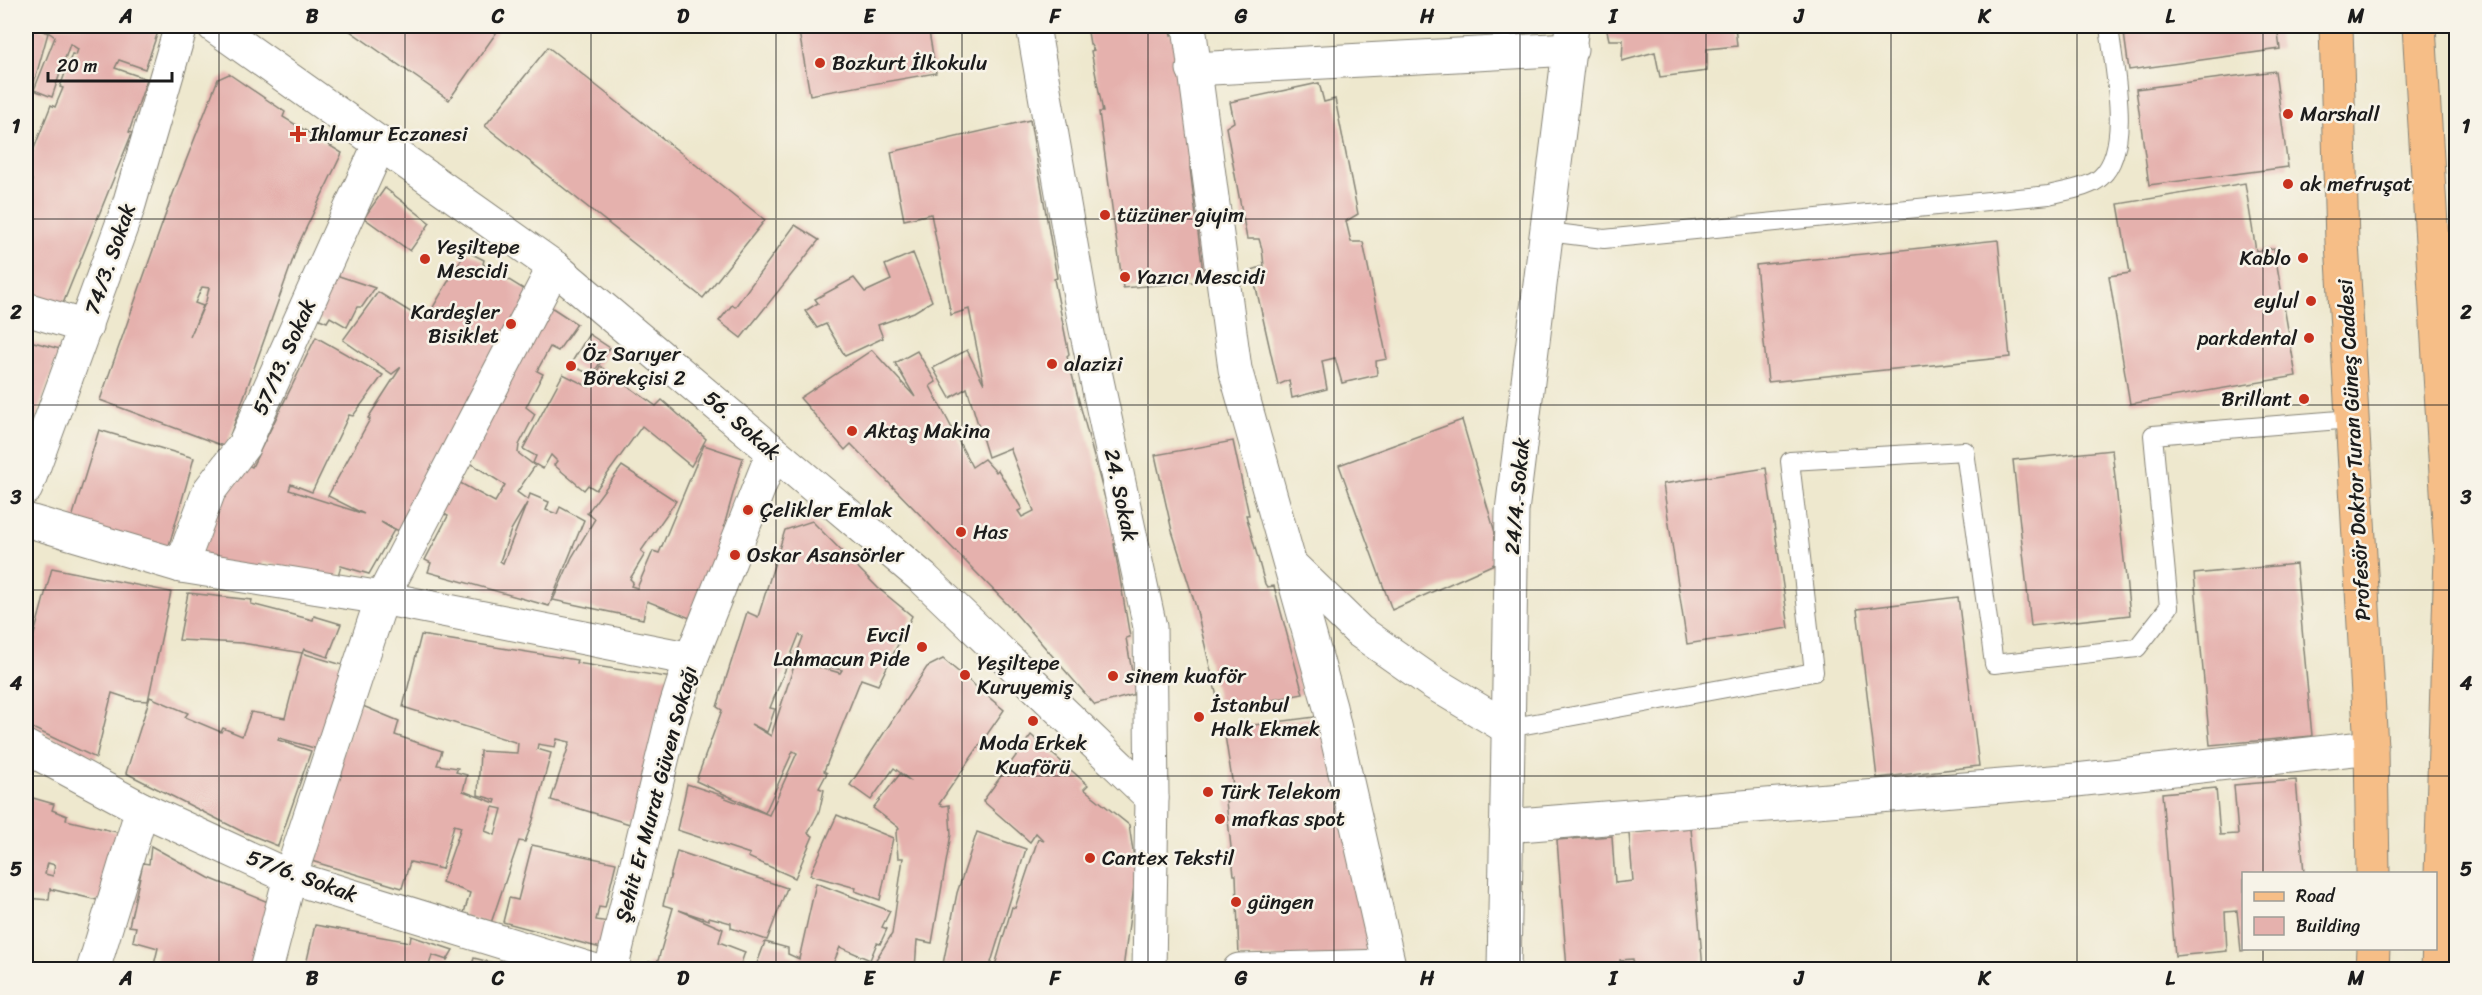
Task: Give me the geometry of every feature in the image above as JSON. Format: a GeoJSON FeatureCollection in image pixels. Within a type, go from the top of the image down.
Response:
{"type":"FeatureCollection","features":[{"type":"Feature","properties":{"kind":"main road","name":"Profesör Doktor Turan Güneş Caddesi"},"geometry":{"type":"LineString","coordinates":[[2336,26],[2342,242],[2371,747],[2373,872]]}},
{"type":"Feature","properties":{"kind":"main road"},"geometry":{"type":"LineString","coordinates":[[2419,26],[2451,556],[2438,969]]}},
{"type":"Feature","properties":{"kind":"main road"},"geometry":{"type":"LineString","coordinates":[[2372,969],[2373,950]]}},
{"type":"Feature","properties":{"kind":"street","name":"74/3. Sokak"},"geometry":{"type":"LineString","coordinates":[[26,488],[128,208],[181,26]]}},
{"type":"Feature","properties":{"kind":"street","name":"56. Sokak"},"geometry":{"type":"LineString","coordinates":[[214,26],[554,267],[923,578],[1152,798]]}},
{"type":"Feature","properties":{"kind":"street","name":"24. Sokak"},"geometry":{"type":"LineString","coordinates":[[1033,26],[1085,325],[1150,627],[1152,798],[1149,969]]}},
{"type":"Feature","properties":{"kind":"street"},"geometry":{"type":"LineString","coordinates":[[1189,26],[1235,369],[1330,707],[1390,968],[1239,969]]}},
{"type":"Feature","properties":{"kind":"street"},"geometry":{"type":"LineString","coordinates":[[1193,69],[1572,37]]}},
{"type":"Feature","properties":{"kind":"street","name":"24/4. Sokak"},"geometry":{"type":"LineString","coordinates":[[1504,969],[1512,511],[1572,37]]}},
{"type":"Feature","properties":{"kind":"street","name":"57/13. Sokak"},"geometry":{"type":"LineString","coordinates":[[181,566],[209,491],[244,445],[380,143]]}},
{"type":"Feature","properties":{"kind":"street"},"geometry":{"type":"LineString","coordinates":[[266,969],[290,877],[382,598],[554,267]]}},
{"type":"Feature","properties":{"kind":"street"},"geometry":{"type":"LineString","coordinates":[[26,309],[86,327]]}},
{"type":"Feature","properties":{"kind":"street","name":"Şehit Er Murat Güven Sokağı"},"geometry":{"type":"LineString","coordinates":[[611,969],[673,715],[691,659],[773,452]]}},
{"type":"Feature","properties":{"kind":"street"},"geometry":{"type":"LineString","coordinates":[[26,520],[181,566],[382,598],[691,659]]}},
{"type":"Feature","properties":{"kind":"street"},"geometry":{"type":"LineString","coordinates":[[1290,564],[1359,631],[1430,681],[1508,728]]}},
{"type":"Feature","properties":{"kind":"street","name":"57/6. Sokak"},"geometry":{"type":"LineString","coordinates":[[26,747],[142,809],[290,877],[593,969]]}},
{"type":"Feature","properties":{"kind":"street"},"geometry":{"type":"LineString","coordinates":[[1506,826],[2076,780],[2371,747]]}},
{"type":"Feature","properties":{"kind":"street"},"geometry":{"type":"LineString","coordinates":[[93,969],[142,809]]}},
{"type":"Feature","properties":{"kind":"lane"},"geometry":{"type":"LineString","coordinates":[[1548,232],[1604,238],[2049,195],[2079,187],[2101,178],[2116,152],[2119,116],[2109,26]]}},
{"type":"Feature","properties":{"kind":"lane"},"geometry":{"type":"LineString","coordinates":[[1508,728],[1814,672],[1790,461],[1965,451],[1994,664],[2137,648],[2169,607],[2153,435],[2352,419]]}},
{"type":"Feature","properties":{"kind":"building"},"geometry":{"type":"Polygon","coordinates":[[[26,26],[34,26],[48,33],[32,90],[28,88],[26,93],[26,26]]]}},
{"type":"Feature","properties":{"kind":"building"},"geometry":{"type":"Polygon","coordinates":[[[40,26],[160,26],[145,69],[119,60],[115,68],[147,79],[129,132],[132,133],[58,316],[26,304],[26,201],[32,180],[26,178],[26,169],[51,105],[55,107],[63,88],[60,87],[72,54],[76,55],[78,49],[70,44],[52,97],[34,90],[55,37],[40,26]]]}},
{"type":"Feature","properties":{"kind":"building"},"geometry":{"type":"Polygon","coordinates":[[[343,26],[501,26],[449,100],[343,26]]]}},
{"type":"Feature","properties":{"kind":"building"},"geometry":{"type":"Polygon","coordinates":[[[798,26],[928,26],[936,73],[810,95],[798,26]]]}},
{"type":"Feature","properties":{"kind":"building"},"geometry":{"type":"Polygon","coordinates":[[[1087,26],[1169,26],[1171,35],[1178,33],[1190,103],[1190,168],[1204,281],[1123,288],[1099,112],[1103,112],[1091,51],[1094,50],[1090,44],[1087,26]]]}},
{"type":"Feature","properties":{"kind":"building"},"geometry":{"type":"Polygon","coordinates":[[[1421,26],[1496,26],[1492,32],[1422,31],[1421,26]]]}},
{"type":"Feature","properties":{"kind":"building"},"geometry":{"type":"Polygon","coordinates":[[[1606,26],[1735,26],[1737,46],[1707,49],[1707,71],[1660,77],[1655,52],[1622,61],[1623,40],[1609,40],[1606,26]]]}},
{"type":"Feature","properties":{"kind":"building"},"geometry":{"type":"Polygon","coordinates":[[[2123,26],[2277,26],[2280,49],[2129,70],[2123,26]]]}},
{"type":"Feature","properties":{"kind":"building"},"geometry":{"type":"Polygon","coordinates":[[[548,47],[765,220],[703,298],[485,126],[548,47]]]}},
{"type":"Feature","properties":{"kind":"building"},"geometry":{"type":"Polygon","coordinates":[[[2275,71],[2288,167],[2149,185],[2136,89],[2275,71]]]}},
{"type":"Feature","properties":{"kind":"building"},"geometry":{"type":"Polygon","coordinates":[[[229,74],[285,112],[283,117],[342,153],[298,245],[226,447],[100,400],[171,199],[218,79],[229,74]],[[202,287],[195,303],[203,306],[190,337],[206,301],[209,288],[202,287]]]}},
{"type":"Feature","properties":{"kind":"building"},"geometry":{"type":"Polygon","coordinates":[[[1319,83],[1324,102],[1335,99],[1358,214],[1346,221],[1351,242],[1363,242],[1387,359],[1376,361],[1377,375],[1342,383],[1335,358],[1322,361],[1327,389],[1292,398],[1289,380],[1278,385],[1252,270],[1264,266],[1262,249],[1259,239],[1247,239],[1226,127],[1234,122],[1230,102],[1319,83]]]}},
{"type":"Feature","properties":{"kind":"building"},"geometry":{"type":"Polygon","coordinates":[[[1030,120],[1057,278],[1054,279],[1069,354],[1067,356],[1117,543],[1114,544],[1130,637],[1126,638],[1136,694],[1095,705],[1009,606],[851,444],[845,450],[800,398],[872,350],[915,397],[895,363],[917,351],[936,382],[930,386],[972,467],[984,459],[996,472],[998,470],[1022,509],[1018,511],[1022,517],[1034,511],[1010,448],[988,457],[967,388],[950,398],[933,368],[967,350],[984,384],[969,309],[951,315],[931,214],[904,220],[891,152],[1030,120]]]}},
{"type":"Feature","properties":{"kind":"building"},"geometry":{"type":"Polygon","coordinates":[[[2245,183],[2256,251],[2274,248],[2296,376],[2130,404],[2109,276],[2130,273],[2118,204],[2245,183]]]}},
{"type":"Feature","properties":{"kind":"building"},"geometry":{"type":"Polygon","coordinates":[[[385,188],[430,223],[410,251],[364,218],[385,188]]]}},
{"type":"Feature","properties":{"kind":"building"},"geometry":{"type":"Polygon","coordinates":[[[795,225],[819,240],[741,338],[719,321],[732,305],[735,307],[795,225]]]}},
{"type":"Feature","properties":{"kind":"building"},"geometry":{"type":"Polygon","coordinates":[[[1998,240],[2010,357],[1768,382],[1756,265],[1998,240]]]}},
{"type":"Feature","properties":{"kind":"building"},"geometry":{"type":"Polygon","coordinates":[[[466,251],[484,260],[483,264],[535,296],[399,531],[381,522],[394,530],[369,574],[341,566],[337,579],[262,562],[260,569],[200,559],[216,510],[243,463],[252,467],[316,337],[383,375],[353,416],[349,415],[312,492],[291,484],[289,490],[364,514],[328,496],[370,419],[368,418],[401,367],[392,374],[343,340],[378,292],[425,321],[466,251]]]}},
{"type":"Feature","properties":{"kind":"building"},"geometry":{"type":"Polygon","coordinates":[[[913,253],[932,301],[914,312],[878,325],[883,338],[845,356],[826,324],[817,328],[805,311],[818,303],[815,299],[854,278],[865,292],[891,280],[885,265],[913,253]]]}},
{"type":"Feature","properties":{"kind":"building"},"geometry":{"type":"Polygon","coordinates":[[[327,272],[375,288],[362,307],[357,307],[347,327],[330,317],[327,322],[312,316],[327,272]]]}},
{"type":"Feature","properties":{"kind":"building"},"geometry":{"type":"Polygon","coordinates":[[[551,307],[577,324],[558,351],[550,347],[537,371],[543,374],[526,407],[535,414],[519,445],[518,453],[535,466],[517,492],[528,500],[530,494],[549,502],[546,510],[557,514],[560,507],[584,520],[549,606],[428,572],[431,563],[425,560],[448,516],[434,508],[453,479],[495,502],[505,485],[464,459],[551,307]],[[527,503],[511,530],[500,561],[503,563],[527,503]]]}},
{"type":"Feature","properties":{"kind":"building"},"geometry":{"type":"Polygon","coordinates":[[[589,334],[610,348],[592,375],[570,365],[589,334]]]}},
{"type":"Feature","properties":{"kind":"building"},"geometry":{"type":"Polygon","coordinates":[[[26,340],[60,349],[35,421],[28,420],[26,426],[26,340]]]}},
{"type":"Feature","properties":{"kind":"building"},"geometry":{"type":"Polygon","coordinates":[[[600,366],[656,406],[662,400],[706,439],[691,466],[642,426],[596,490],[588,485],[584,490],[554,465],[557,461],[551,455],[543,469],[533,463],[536,456],[523,449],[563,374],[589,387],[600,366]]]}},
{"type":"Feature","properties":{"kind":"building"},"geometry":{"type":"Polygon","coordinates":[[[1462,420],[1503,560],[1392,610],[1339,465],[1462,420]]]}},
{"type":"Feature","properties":{"kind":"building"},"geometry":{"type":"Polygon","coordinates":[[[99,430],[194,458],[168,549],[69,528],[99,430]]]}},
{"type":"Feature","properties":{"kind":"building"},"geometry":{"type":"Polygon","coordinates":[[[1233,441],[1249,515],[1246,515],[1265,584],[1267,587],[1274,586],[1303,694],[1220,710],[1196,607],[1172,531],[1155,455],[1233,441]]]}},
{"type":"Feature","properties":{"kind":"building"},"geometry":{"type":"Polygon","coordinates":[[[704,445],[743,458],[724,526],[730,527],[695,620],[647,601],[643,619],[553,600],[572,557],[595,519],[587,513],[622,466],[676,501],[641,551],[645,554],[630,579],[633,582],[631,586],[637,588],[653,551],[659,553],[704,445]]]}},
{"type":"Feature","properties":{"kind":"building"},"geometry":{"type":"Polygon","coordinates":[[[2112,450],[2130,615],[2031,626],[2013,460],[2112,450]]]}},
{"type":"Feature","properties":{"kind":"building"},"geometry":{"type":"Polygon","coordinates":[[[1766,468],[1789,628],[1687,644],[1663,484],[1766,468]]]}},
{"type":"Feature","properties":{"kind":"building"},"geometry":{"type":"Polygon","coordinates":[[[812,521],[878,588],[912,616],[878,685],[861,679],[824,771],[827,773],[819,788],[824,790],[819,812],[808,833],[813,836],[795,878],[748,857],[750,854],[677,830],[687,784],[724,796],[769,815],[797,753],[793,751],[765,813],[696,781],[722,710],[717,707],[747,612],[758,617],[785,530],[812,521]],[[799,635],[770,708],[775,709],[767,732],[751,724],[771,736],[796,660],[840,673],[842,670],[795,658],[803,637],[799,635]]]}},
{"type":"Feature","properties":{"kind":"building"},"geometry":{"type":"Polygon","coordinates":[[[2296,564],[2312,736],[2210,745],[2194,574],[2296,564]]]}},
{"type":"Feature","properties":{"kind":"building"},"geometry":{"type":"Polygon","coordinates":[[[52,568],[171,592],[148,701],[133,700],[112,693],[96,758],[26,725],[26,664],[52,568]]]}},
{"type":"Feature","properties":{"kind":"building"},"geometry":{"type":"Polygon","coordinates":[[[188,593],[252,600],[251,604],[313,620],[314,616],[341,624],[328,657],[304,649],[302,653],[242,643],[179,640],[188,593]]]}},
{"type":"Feature","properties":{"kind":"building"},"geometry":{"type":"Polygon","coordinates":[[[1958,597],[1979,766],[1877,778],[1857,609],[1958,597]]]}},
{"type":"Feature","properties":{"kind":"building"},"geometry":{"type":"Polygon","coordinates":[[[421,635],[673,678],[633,825],[551,800],[570,742],[557,739],[555,747],[538,744],[537,749],[551,753],[533,820],[525,842],[519,841],[491,923],[463,916],[470,893],[442,882],[461,827],[454,825],[442,869],[410,862],[402,888],[308,860],[358,704],[399,721],[395,735],[442,751],[437,765],[458,768],[456,772],[467,775],[463,791],[495,803],[496,800],[478,795],[480,751],[517,753],[518,743],[403,707],[421,635]],[[493,807],[485,831],[495,835],[502,809],[493,807]]]}},
{"type":"Feature","properties":{"kind":"building"},"geometry":{"type":"Polygon","coordinates":[[[302,653],[346,666],[321,750],[279,738],[278,740],[311,751],[278,846],[241,831],[126,773],[150,697],[188,713],[185,717],[221,732],[223,728],[242,736],[251,712],[285,718],[302,653]]]}},
{"type":"Feature","properties":{"kind":"building"},"geometry":{"type":"Polygon","coordinates":[[[943,659],[1004,710],[939,804],[949,805],[951,834],[932,943],[917,940],[915,969],[870,969],[892,934],[903,858],[898,858],[896,833],[899,828],[873,808],[900,774],[911,781],[894,768],[871,800],[850,785],[927,667],[943,659]]]}},
{"type":"Feature","properties":{"kind":"building"},"geometry":{"type":"Polygon","coordinates":[[[1322,716],[1376,961],[1239,957],[1236,875],[1234,875],[1226,801],[1235,799],[1224,729],[1322,716]]]}},
{"type":"Feature","properties":{"kind":"building"},"geometry":{"type":"Polygon","coordinates":[[[1031,735],[1088,785],[1084,789],[1129,825],[1136,871],[1123,969],[994,969],[1012,907],[1015,908],[1038,839],[1044,841],[1036,833],[1030,842],[983,801],[1031,735]]]}},
{"type":"Feature","properties":{"kind":"building"},"geometry":{"type":"Polygon","coordinates":[[[2296,780],[2304,872],[2242,872],[2242,950],[2249,950],[2241,951],[2237,911],[2225,912],[2227,951],[2175,956],[2162,793],[2216,788],[2220,835],[2238,834],[2234,785],[2296,780]]]}},
{"type":"Feature","properties":{"kind":"building"},"geometry":{"type":"Polygon","coordinates":[[[26,796],[54,804],[52,810],[67,816],[66,820],[121,833],[106,902],[50,889],[49,900],[26,898],[26,796]],[[48,863],[45,874],[53,876],[55,865],[48,863]]]}},
{"type":"Feature","properties":{"kind":"building"},"geometry":{"type":"Polygon","coordinates":[[[837,815],[893,838],[880,900],[855,891],[856,888],[810,875],[837,815]]]}},
{"type":"Feature","properties":{"kind":"building"},"geometry":{"type":"Polygon","coordinates":[[[1691,828],[1703,969],[1634,969],[1633,959],[1620,960],[1620,969],[1567,969],[1557,840],[1612,836],[1615,883],[1633,881],[1629,833],[1691,828]]]}},
{"type":"Feature","properties":{"kind":"building"},"geometry":{"type":"Polygon","coordinates":[[[977,832],[1026,849],[989,969],[942,969],[957,893],[977,832]]]}},
{"type":"Feature","properties":{"kind":"building"},"geometry":{"type":"Polygon","coordinates":[[[532,845],[616,863],[605,908],[599,907],[596,920],[609,922],[601,948],[503,922],[509,898],[518,900],[532,845]]]}},
{"type":"Feature","properties":{"kind":"building"},"geometry":{"type":"Polygon","coordinates":[[[151,846],[209,878],[268,902],[257,969],[153,969],[158,948],[133,941],[136,927],[129,926],[143,863],[149,864],[151,846]]]}},
{"type":"Feature","properties":{"kind":"building"},"geometry":{"type":"Polygon","coordinates":[[[677,851],[787,888],[767,940],[731,928],[731,923],[709,917],[709,920],[679,910],[723,929],[719,942],[745,952],[739,969],[647,969],[649,962],[657,964],[673,908],[663,905],[677,851]]]}},
{"type":"Feature","properties":{"kind":"building"},"geometry":{"type":"Polygon","coordinates":[[[816,883],[890,911],[882,927],[887,929],[880,944],[877,943],[870,960],[840,947],[831,969],[755,969],[765,942],[788,948],[788,954],[799,959],[816,883]]]}},
{"type":"Feature","properties":{"kind":"building"},"geometry":{"type":"Polygon","coordinates":[[[315,925],[410,942],[411,936],[453,950],[447,960],[432,955],[428,969],[305,969],[315,925]]]}},
{"type":"Feature","properties":{"kind":"building"},"geometry":{"type":"Polygon","coordinates":[[[474,958],[509,967],[527,969],[471,969],[474,958]]]}},
{"type":"Feature","properties":{"kind":"building"},"geometry":{"type":"Polygon","coordinates":[[[26,964],[44,967],[44,969],[26,969],[26,964]]]}},
{"type":"Feature","properties":{"kind":"place","name":"Bozkurt İlkokulu"},"geometry":{"type":"Point","coordinates":[820,63]}},
{"type":"Feature","properties":{"kind":"place","name":"Marshall"},"geometry":{"type":"Point","coordinates":[2288,114]}},
{"type":"Feature","properties":{"kind":"place","name":"Ihlamur Eczanesi"},"geometry":{"type":"Point","coordinates":[298,134]}},
{"type":"Feature","properties":{"kind":"place","name":"ak mefruşat"},"geometry":{"type":"Point","coordinates":[2288,184]}},
{"type":"Feature","properties":{"kind":"place","name":"tüzüner giyim"},"geometry":{"type":"Point","coordinates":[1105,215]}},
{"type":"Feature","properties":{"kind":"place","name":"Kablo"},"geometry":{"type":"Point","coordinates":[2303,258]}},
{"type":"Feature","properties":{"kind":"place","name":"Yeşiltepe Mescidi"},"geometry":{"type":"Point","coordinates":[425,259]}},
{"type":"Feature","properties":{"kind":"place","name":"Yazıcı Mescidi"},"geometry":{"type":"Point","coordinates":[1125,277]}},
{"type":"Feature","properties":{"kind":"place","name":"eylul"},"geometry":{"type":"Point","coordinates":[2311,301]}},
{"type":"Feature","properties":{"kind":"place","name":"Kardeşler Bisiklet"},"geometry":{"type":"Point","coordinates":[511,324]}},
{"type":"Feature","properties":{"kind":"place","name":"parkdental"},"geometry":{"type":"Point","coordinates":[2309,338]}},
{"type":"Feature","properties":{"kind":"place","name":"alazizi"},"geometry":{"type":"Point","coordinates":[1052,364]}},
{"type":"Feature","properties":{"kind":"place","name":"Öz Sarıyer Börekçisi 2"},"geometry":{"type":"Point","coordinates":[571,366]}},
{"type":"Feature","properties":{"kind":"place","name":"Brillant"},"geometry":{"type":"Point","coordinates":[2304,399]}},
{"type":"Feature","properties":{"kind":"place","name":"Aktaş Makina"},"geometry":{"type":"Point","coordinates":[852,431]}},
{"type":"Feature","properties":{"kind":"place","name":"Çelikler Emlak"},"geometry":{"type":"Point","coordinates":[748,510]}},
{"type":"Feature","properties":{"kind":"place","name":"Has"},"geometry":{"type":"Point","coordinates":[961,532]}},
{"type":"Feature","properties":{"kind":"place","name":"Oskar Asansörler"},"geometry":{"type":"Point","coordinates":[735,555]}},
{"type":"Feature","properties":{"kind":"place","name":"Evcil Lahmacun Pide"},"geometry":{"type":"Point","coordinates":[922,647]}},
{"type":"Feature","properties":{"kind":"place","name":"Yeşiltepe Kuruyemiş"},"geometry":{"type":"Point","coordinates":[965,675]}},
{"type":"Feature","properties":{"kind":"place","name":"sinem kuaför"},"geometry":{"type":"Point","coordinates":[1113,676]}},
{"type":"Feature","properties":{"kind":"place","name":"İstanbul Halk Ekmek"},"geometry":{"type":"Point","coordinates":[1199,717]}},
{"type":"Feature","properties":{"kind":"place","name":"Moda Erkek Kuaförü"},"geometry":{"type":"Point","coordinates":[1033,721]}},
{"type":"Feature","properties":{"kind":"place","name":"Türk Telekom"},"geometry":{"type":"Point","coordinates":[1208,792]}},
{"type":"Feature","properties":{"kind":"place","name":"mafkas spot"},"geometry":{"type":"Point","coordinates":[1220,819]}},
{"type":"Feature","properties":{"kind":"place","name":"Cantex Tekstil"},"geometry":{"type":"Point","coordinates":[1090,858]}},
{"type":"Feature","properties":{"kind":"place","name":"güngen"},"geometry":{"type":"Point","coordinates":[1236,902]}}]}
